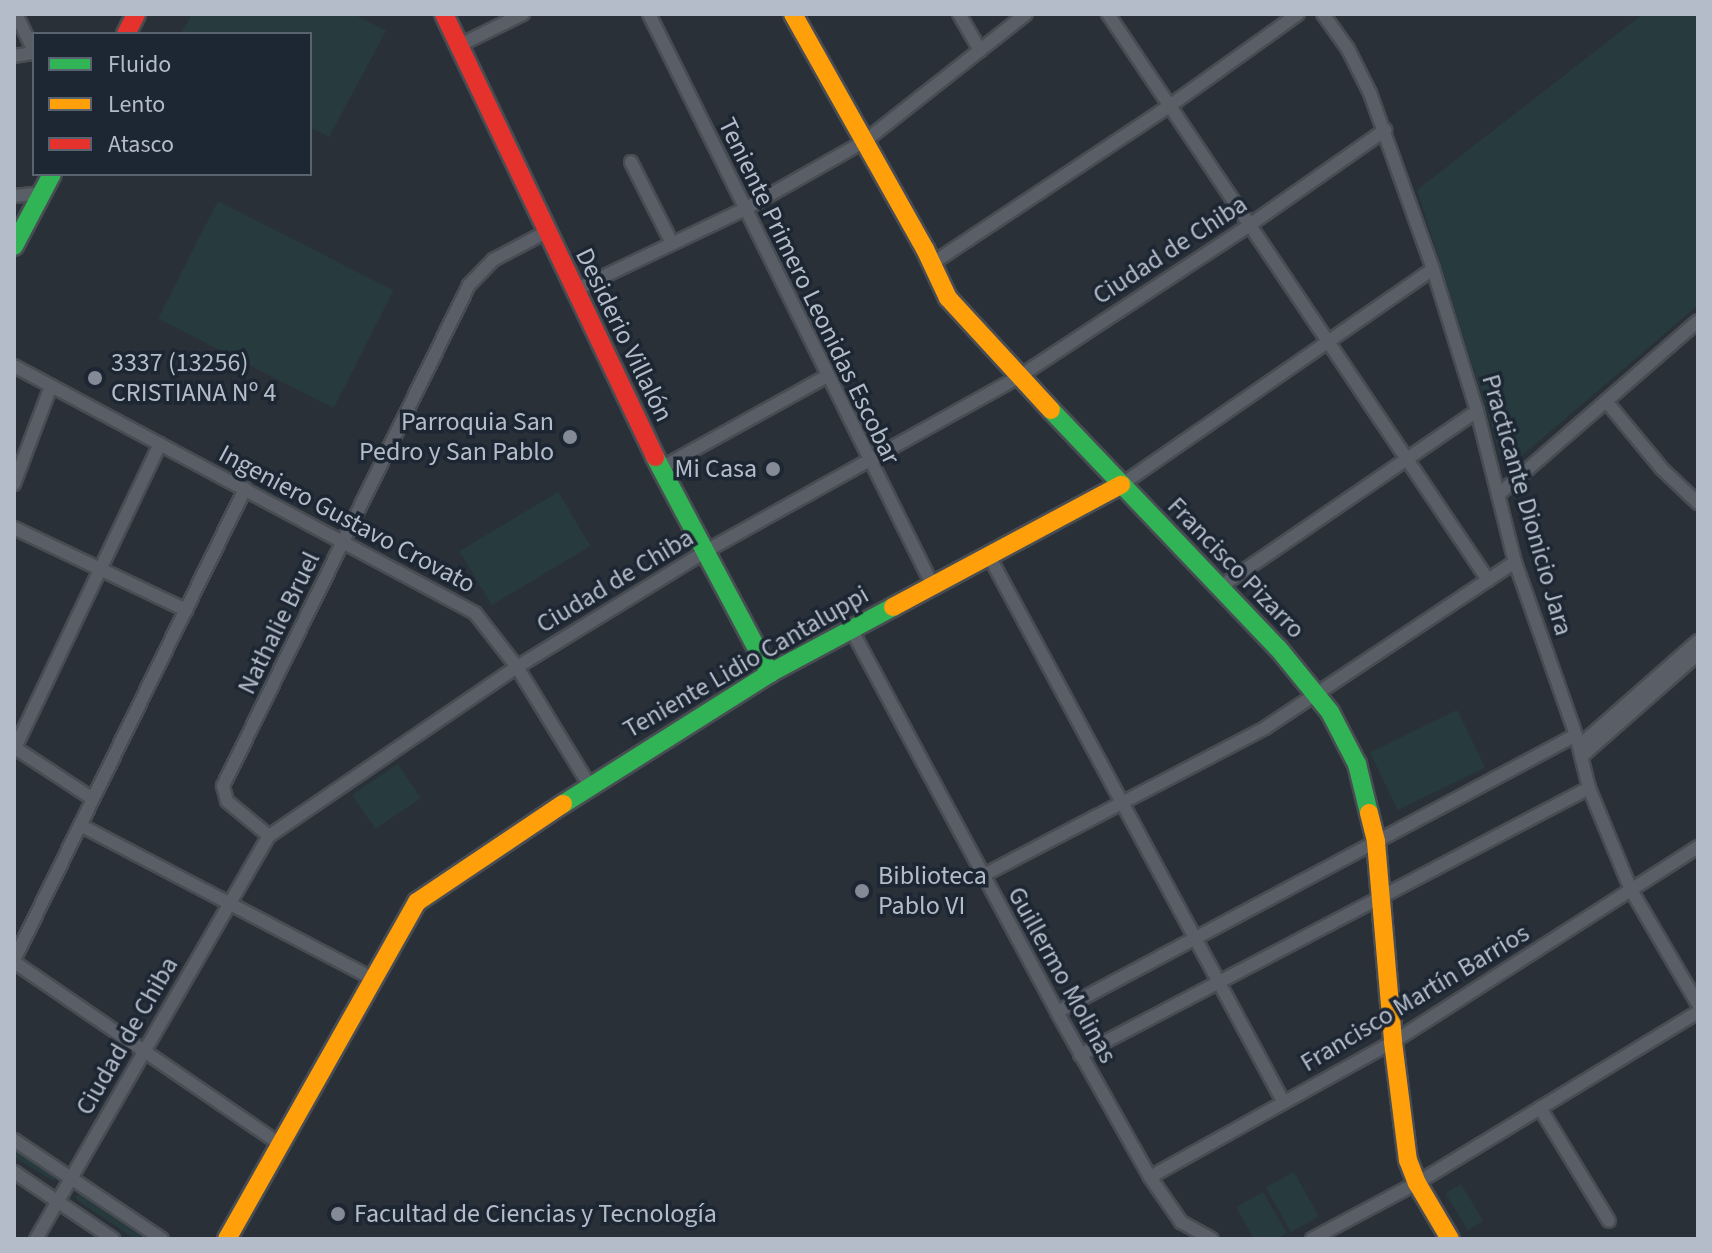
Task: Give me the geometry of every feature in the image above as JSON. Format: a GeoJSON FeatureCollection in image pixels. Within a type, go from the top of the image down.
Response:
{"type":"FeatureCollection","features":[{"type":"Feature","properties":{"kind":"street"},"geometry":{"type":"LineString","coordinates":[[16,14],[32,48]]}},
{"type":"Feature","properties":{"kind":"street"},"geometry":{"type":"LineString","coordinates":[[127,32],[136,14]]}},
{"type":"Feature","properties":{"kind":"street","name":"Desiderio Villalón"},"geometry":{"type":"LineString","coordinates":[[444,14],[573,291],[661,468],[770,673]]}},
{"type":"Feature","properties":{"kind":"street"},"geometry":{"type":"LineString","coordinates":[[460,45],[523,14]]}},
{"type":"Feature","properties":{"kind":"street","name":"Teniente Primero Leonidas Escobar"},"geometry":{"type":"LineString","coordinates":[[649,14],[743,210],[933,586]]}},
{"type":"Feature","properties":{"kind":"street","name":"Francisco Pizarro"},"geometry":{"type":"LineString","coordinates":[[793,14],[933,263],[948,298],[1220,587],[1317,695],[1344,736],[1357,764],[1376,842],[1402,1129],[1417,1183],[1450,1239]]}},
{"type":"Feature","properties":{"kind":"street"},"geometry":{"type":"LineString","coordinates":[[959,14],[980,50]]}},
{"type":"Feature","properties":{"kind":"street"},"geometry":{"type":"LineString","coordinates":[[573,291],[743,210],[865,141],[1026,14]]}},
{"type":"Feature","properties":{"kind":"street"},"geometry":{"type":"LineString","coordinates":[[1108,14],[1488,580]]}},
{"type":"Feature","properties":{"kind":"street"},"geometry":{"type":"LineString","coordinates":[[933,263],[1171,105],[1298,14]]}},
{"type":"Feature","properties":{"kind":"street","name":"Practicante Dionicio Jara"},"geometry":{"type":"LineString","coordinates":[[1323,14],[1348,49],[1385,130],[1433,269],[1477,411],[1515,562],[1579,746],[1589,788],[1631,890],[1698,1004]]}},
{"type":"Feature","properties":{"kind":"street","name":"Ciudad de Chiba"},"geometry":{"type":"LineString","coordinates":[[36,1239],[269,836],[517,667],[706,551],[1020,376],[1251,224],[1385,130]]}},
{"type":"Feature","properties":{"kind":"street"},"geometry":{"type":"LineString","coordinates":[[631,162],[672,243]]}},
{"type":"Feature","properties":{"kind":"street"},"geometry":{"type":"LineString","coordinates":[[14,246],[51,176]]}},
{"type":"Feature","properties":{"kind":"street"},"geometry":{"type":"LineString","coordinates":[[14,196],[42,193]]}},
{"type":"Feature","properties":{"kind":"street","name":"Nathalie Bruel"},"geometry":{"type":"LineString","coordinates":[[269,836],[227,801],[223,786],[469,285],[493,260],[546,232]]}},
{"type":"Feature","properties":{"kind":"street","name":"Teniente Lidio Cantaluppi"},"geometry":{"type":"LineString","coordinates":[[227,1239],[417,902],[590,786],[770,673],[1121,485],[1433,269]]}},
{"type":"Feature","properties":{"kind":"street"},"geometry":{"type":"LineString","coordinates":[[1498,495],[1698,321]]}},
{"type":"Feature","properties":{"kind":"street","name":"Ingeniero Gustavo Crovato"},"geometry":{"type":"LineString","coordinates":[[14,366],[475,613],[517,667],[590,786]]}},
{"type":"Feature","properties":{"kind":"street"},"geometry":{"type":"LineString","coordinates":[[661,468],[827,376]]}},
{"type":"Feature","properties":{"kind":"street"},"geometry":{"type":"LineString","coordinates":[[14,484],[51,386]]}},
{"type":"Feature","properties":{"kind":"street"},"geometry":{"type":"LineString","coordinates":[[1606,401],[1662,469],[1698,503]]}},
{"type":"Feature","properties":{"kind":"street"},"geometry":{"type":"LineString","coordinates":[[1220,587],[1477,411]]}},
{"type":"Feature","properties":{"kind":"street"},"geometry":{"type":"LineString","coordinates":[[93,799],[15,748],[99,566],[160,444]]}},
{"type":"Feature","properties":{"kind":"street"},"geometry":{"type":"LineString","coordinates":[[245,489],[14,961],[280,1144]]}},
{"type":"Feature","properties":{"kind":"street"},"geometry":{"type":"LineString","coordinates":[[14,528],[186,610]]}},
{"type":"Feature","properties":{"kind":"street"},"geometry":{"type":"LineString","coordinates":[[989,556],[1284,1103]]}},
{"type":"Feature","properties":{"kind":"street"},"geometry":{"type":"LineString","coordinates":[[982,876],[1265,728],[1515,562]]}},
{"type":"Feature","properties":{"kind":"street","name":"Guillermo Molinas"},"geometry":{"type":"LineString","coordinates":[[851,629],[982,876],[1150,1177],[1181,1222],[1212,1239]]}},
{"type":"Feature","properties":{"kind":"street"},"geometry":{"type":"LineString","coordinates":[[1579,746],[1698,641]]}},
{"type":"Feature","properties":{"kind":"street"},"geometry":{"type":"LineString","coordinates":[[1057,1012],[1376,842],[1579,746],[1698,654]]}},
{"type":"Feature","properties":{"kind":"street"},"geometry":{"type":"LineString","coordinates":[[1080,1055],[1589,788]]}},
{"type":"Feature","properties":{"kind":"street"},"geometry":{"type":"LineString","coordinates":[[80,825],[372,978]]}},
{"type":"Feature","properties":{"kind":"street","name":"Francisco Martín Barrios"},"geometry":{"type":"LineString","coordinates":[[1150,1177],[1393,1042],[1698,847]]}},
{"type":"Feature","properties":{"kind":"street"},"geometry":{"type":"LineString","coordinates":[[1312,1239],[1417,1183],[1698,1012]]}},
{"type":"Feature","properties":{"kind":"street"},"geometry":{"type":"LineString","coordinates":[[1540,1108],[1609,1221]]}},
{"type":"Feature","properties":{"kind":"street"},"geometry":{"type":"LineString","coordinates":[[14,1140],[162,1239]]}},
{"type":"Feature","properties":{"kind":"street"},"geometry":{"type":"LineString","coordinates":[[14,1172],[113,1239]]}},
{"type":"Feature","properties":{"kind":"green space"},"geometry":{"type":"Polygon","coordinates":[[[192,14],[354,14],[386,31],[329,137],[312,128],[312,32],[182,32],[192,14]]]}},
{"type":"Feature","properties":{"kind":"green space"},"geometry":{"type":"Polygon","coordinates":[[[1643,14],[1698,14],[1698,305],[1510,466],[1504,466],[1417,190],[1643,14]]]}},
{"type":"Feature","properties":{"kind":"green space"},"geometry":{"type":"Polygon","coordinates":[[[218,201],[394,290],[334,408],[158,319],[218,201]]]}},
{"type":"Feature","properties":{"kind":"green space"},"geometry":{"type":"Polygon","coordinates":[[[558,492],[590,546],[492,605],[459,551],[558,492]]]}},
{"type":"Feature","properties":{"kind":"green space"},"geometry":{"type":"Polygon","coordinates":[[[1457,710],[1485,768],[1398,810],[1370,753],[1457,710]]]}},
{"type":"Feature","properties":{"kind":"green space"},"geometry":{"type":"Polygon","coordinates":[[[398,764],[421,798],[375,829],[352,795],[398,764]]]}},
{"type":"Feature","properties":{"kind":"green space"},"geometry":{"type":"Polygon","coordinates":[[[14,1150],[54,1177],[55,1182],[14,1157],[14,1150]]]}},
{"type":"Feature","properties":{"kind":"green space"},"geometry":{"type":"Polygon","coordinates":[[[1294,1172],[1319,1217],[1291,1232],[1266,1188],[1294,1172]]]}},
{"type":"Feature","properties":{"kind":"green space"},"geometry":{"type":"Polygon","coordinates":[[[1461,1184],[1483,1221],[1468,1230],[1446,1193],[1461,1184]]]}},
{"type":"Feature","properties":{"kind":"green space"},"geometry":{"type":"Polygon","coordinates":[[[1263,1192],[1287,1233],[1276,1239],[1254,1239],[1236,1207],[1263,1192]]]}},
{"type":"Feature","properties":{"kind":"green space"},"geometry":{"type":"Polygon","coordinates":[[[77,1195],[145,1239],[135,1239],[77,1200],[77,1195]]]}},
{"type":"Feature","properties":{"kind":"traffic: fast"},"geometry":{"type":"LineString","coordinates":[[14,246],[51,176]]}},
{"type":"Feature","properties":{"kind":"traffic: fast"},"geometry":{"type":"LineString","coordinates":[[1051,410],[1278,648],[1330,712],[1357,764],[1369,813]]}},
{"type":"Feature","properties":{"kind":"traffic: fast"},"geometry":{"type":"LineString","coordinates":[[655,457],[770,673]]}},
{"type":"Feature","properties":{"kind":"traffic: fast"},"geometry":{"type":"LineString","coordinates":[[563,804],[770,673],[893,607]]}},
{"type":"Feature","properties":{"kind":"traffic: slow"},"geometry":{"type":"LineString","coordinates":[[793,14],[925,249],[948,298],[1051,410]]}},
{"type":"Feature","properties":{"kind":"traffic: slow"},"geometry":{"type":"LineString","coordinates":[[893,607],[1121,485]]}},
{"type":"Feature","properties":{"kind":"traffic: slow"},"geometry":{"type":"LineString","coordinates":[[227,1239],[417,902],[563,804]]}},
{"type":"Feature","properties":{"kind":"traffic: slow"},"geometry":{"type":"LineString","coordinates":[[1369,813],[1376,842],[1393,1042],[1408,1160],[1417,1183],[1450,1239]]}},
{"type":"Feature","properties":{"kind":"traffic: jam"},"geometry":{"type":"LineString","coordinates":[[127,32],[136,14]]}},
{"type":"Feature","properties":{"kind":"traffic: jam"},"geometry":{"type":"LineString","coordinates":[[444,14],[655,457]]}},
{"type":"Feature","properties":{"kind":"place","name":"3337 (13256) CRISTIANA Nº 4"},"geometry":{"type":"Point","coordinates":[95,378]}},
{"type":"Feature","properties":{"kind":"place","name":"Parroquia San Pedro y San Pablo"},"geometry":{"type":"Point","coordinates":[570,437]}},
{"type":"Feature","properties":{"kind":"place","name":"Mi Casa"},"geometry":{"type":"Point","coordinates":[773,469]}},
{"type":"Feature","properties":{"kind":"place","name":"Biblioteca Pablo VI"},"geometry":{"type":"Point","coordinates":[862,891]}},
{"type":"Feature","properties":{"kind":"place","name":"Facultad de Ciencias y Tecnología"},"geometry":{"type":"Point","coordinates":[338,1214]}}]}
